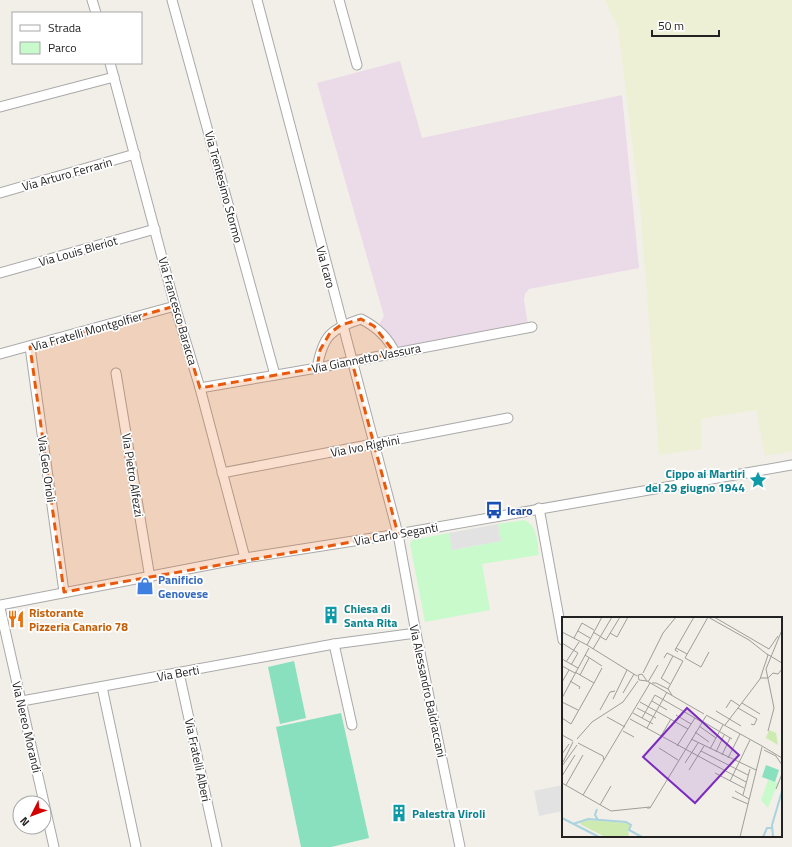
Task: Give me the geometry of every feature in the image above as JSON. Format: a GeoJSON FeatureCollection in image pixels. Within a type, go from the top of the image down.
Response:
{"type":"FeatureCollection","features":[{"type":"Feature","properties":{"kind":"street"},"geometry":{"type":"LineString","coordinates":[[92,0],[96,12]]}},
{"type":"Feature","properties":{"kind":"street","name":"Via Trentesimo Stormo"},"geometry":{"type":"LineString","coordinates":[[172,0],[275,375]]}},
{"type":"Feature","properties":{"kind":"street","name":"Via Icaro"},"geometry":{"type":"LineString","coordinates":[[257,0],[398,534]]}},
{"type":"Feature","properties":{"kind":"street"},"geometry":{"type":"LineString","coordinates":[[339,0],[357,65]]}},
{"type":"Feature","properties":{"kind":"street","name":"Via Francesco Baracca"},"geometry":{"type":"LineString","coordinates":[[110,64],[175,306],[200,388],[245,558]]}},
{"type":"Feature","properties":{"kind":"street"},"geometry":{"type":"LineString","coordinates":[[0,107],[114,77]]}},
{"type":"Feature","properties":{"kind":"street","name":"Via Arturo Ferrarin"},"geometry":{"type":"LineString","coordinates":[[0,193],[135,154]]}},
{"type":"Feature","properties":{"kind":"street","name":"Via Louis Bleriot"},"geometry":{"type":"LineString","coordinates":[[0,273],[155,229]]}},
{"type":"Feature","properties":{"kind":"street","name":"Via Fratelli Montgolfier"},"geometry":{"type":"LineString","coordinates":[[0,354],[175,306]]}},
{"type":"Feature","properties":{"kind":"street"},"geometry":{"type":"LineString","coordinates":[[317,368],[320,350],[330,333],[342,325],[361,319],[374,326],[390,343],[395,353]]}},
{"type":"Feature","properties":{"kind":"street","name":"Via Giannetto Vassura"},"geometry":{"type":"LineString","coordinates":[[200,388],[352,362],[532,327]]}},
{"type":"Feature","properties":{"kind":"street","name":"Via Geo Orioli"},"geometry":{"type":"LineString","coordinates":[[30,347],[64,592]]}},
{"type":"Feature","properties":{"kind":"street","name":"Via Pietro Alfezzi"},"geometry":{"type":"LineString","coordinates":[[116,372],[150,578]]}},
{"type":"Feature","properties":{"kind":"street","name":"Via Ivo Righini"},"geometry":{"type":"LineString","coordinates":[[222,473],[508,418]]}},
{"type":"Feature","properties":{"kind":"street","name":"Via Carlo Seganti"},"geometry":{"type":"LineString","coordinates":[[0,606],[64,592],[150,578],[245,558],[398,534],[792,465]]}},
{"type":"Feature","properties":{"kind":"street"},"geometry":{"type":"LineString","coordinates":[[540,508],[562,634]]}},
{"type":"Feature","properties":{"kind":"street","name":"Via Alessandro Baldraccani"},"geometry":{"type":"LineString","coordinates":[[398,534],[416,633],[460,847]]}},
{"type":"Feature","properties":{"kind":"street","name":"Via Nereo Morandi"},"geometry":{"type":"LineString","coordinates":[[0,606],[54,847]]}},
{"type":"Feature","properties":{"kind":"street","name":"Via Berti"},"geometry":{"type":"LineString","coordinates":[[22,701],[334,644],[416,633]]}},
{"type":"Feature","properties":{"kind":"street"},"geometry":{"type":"LineString","coordinates":[[334,644],[352,725]]}},
{"type":"Feature","properties":{"kind":"street","name":"Via Fratelli Alberi"},"geometry":{"type":"LineString","coordinates":[[179,673],[217,847]]}},
{"type":"Feature","properties":{"kind":"street"},"geometry":{"type":"LineString","coordinates":[[102,687],[136,847]]}},
{"type":"Feature","properties":{"kind":"highlighted area"},"geometry":{"type":"Polygon","coordinates":[[[175,306],[200,388],[317,368],[320,350],[330,333],[341,325],[361,319],[374,326],[395,353],[352,362],[398,534],[64,592],[30,347],[175,306]]]}},
{"type":"Feature","properties":{"kind":"shaded area"},"geometry":{"type":"Polygon","coordinates":[[[400,61],[422,138],[622,95],[639,268],[529,289],[525,294],[524,300],[528,325],[399,347],[378,326],[384,316],[317,83],[400,61]]]}},
{"type":"Feature","properties":{"kind":"shaded area"},"geometry":{"type":"Polygon","coordinates":[[[498,524],[501,541],[452,550],[449,533],[498,524]]]}},
{"type":"Feature","properties":{"kind":"shaded area"},"geometry":{"type":"Polygon","coordinates":[[[562,785],[562,811],[539,816],[534,791],[562,785]]]}},
{"type":"Feature","properties":{"kind":"green space"},"geometry":{"type":"Polygon","coordinates":[[[605,0],[792,0],[792,451],[765,456],[756,410],[701,419],[701,449],[659,455],[641,217],[627,99],[618,28],[605,0]]]}},
{"type":"Feature","properties":{"kind":"green space"},"geometry":{"type":"Polygon","coordinates":[[[525,520],[535,531],[539,555],[482,564],[490,610],[425,622],[410,544],[412,540],[449,533],[453,550],[501,541],[498,524],[525,520]]]}},
{"type":"Feature","properties":{"kind":"green space"},"geometry":{"type":"Polygon","coordinates":[[[294,661],[306,718],[280,724],[268,667],[294,661]]]}},
{"type":"Feature","properties":{"kind":"green space"},"geometry":{"type":"Polygon","coordinates":[[[341,713],[369,838],[331,847],[301,847],[276,727],[341,713]]]}},
{"type":"Feature","properties":{"kind":"place","name":"Cippo ai Martiri del 29 giugno 1944"},"geometry":{"type":"Point","coordinates":[758,480]}},
{"type":"Feature","properties":{"kind":"place","name":"Icaro"},"geometry":{"type":"Point","coordinates":[494,510]}},
{"type":"Feature","properties":{"kind":"place","name":"Panificio Genovese"},"geometry":{"type":"Point","coordinates":[145,586]}},
{"type":"Feature","properties":{"kind":"place","name":"Chiesa di Santa Rita"},"geometry":{"type":"Point","coordinates":[331,615]}},
{"type":"Feature","properties":{"kind":"place","name":"Ristorante Pizzeria Canario 78"},"geometry":{"type":"Point","coordinates":[16,619]}},
{"type":"Feature","properties":{"kind":"place","name":"Palestra Viroli"},"geometry":{"type":"Point","coordinates":[399,813]}}]}
